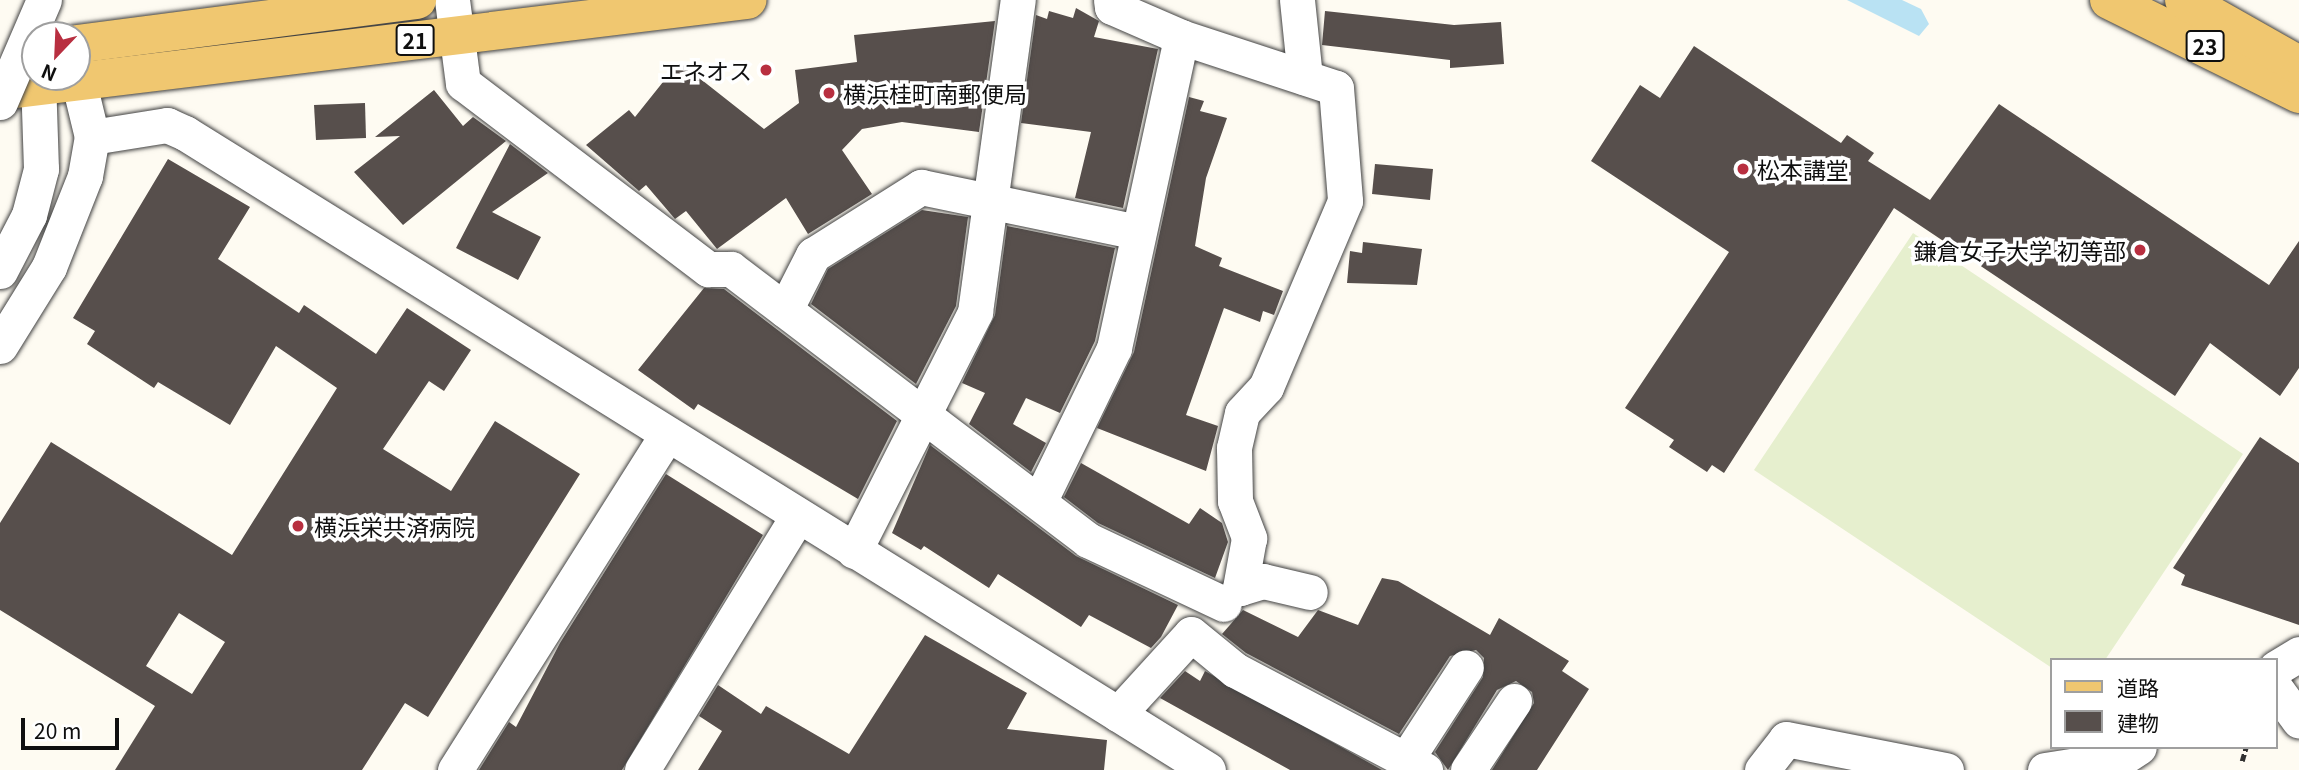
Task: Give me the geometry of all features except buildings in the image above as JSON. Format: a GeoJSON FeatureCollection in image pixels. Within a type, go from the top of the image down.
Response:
{"type":"FeatureCollection","features":[{"type":"Feature","properties":{"kind":"main road","name":"21"},"geometry":{"type":"LineString","coordinates":[[91,42],[417,0]]}},
{"type":"Feature","properties":{"kind":"main road","name":"21"},"geometry":{"type":"LineString","coordinates":[[91,76],[454,18],[747,0]]}},
{"type":"Feature","properties":{"kind":"main road","name":"23"},"geometry":{"type":"LineString","coordinates":[[2109,0],[2299,94]]}},
{"type":"Feature","properties":{"kind":"main road","name":"23"},"geometry":{"type":"LineString","coordinates":[[2184,0],[2299,65]]}},
{"type":"Feature","properties":{"kind":"main road"},"geometry":{"type":"LineString","coordinates":[[0,53],[21,51]]}},
{"type":"Feature","properties":{"kind":"street"},"geometry":{"type":"LineString","coordinates":[[0,103],[44,0]]}},
{"type":"Feature","properties":{"kind":"street"},"geometry":{"type":"LineString","coordinates":[[855,551],[927,415],[975,312],[993,201],[1018,0]]}},
{"type":"Feature","properties":{"kind":"street"},"geometry":{"type":"LineString","coordinates":[[1111,0],[1112,7],[1181,37],[1336,88],[1345,201],[1266,387],[1242,413],[1234,448],[1235,501],[1249,538],[1232,596]]}},
{"type":"Feature","properties":{"kind":"street"},"geometry":{"type":"LineString","coordinates":[[1297,0],[1305,78]]}},
{"type":"Feature","properties":{"kind":"street"},"geometry":{"type":"LineString","coordinates":[[454,18],[463,83],[708,269],[731,269],[1040,500],[1088,540],[1232,596]]}},
{"type":"Feature","properties":{"kind":"street"},"geometry":{"type":"LineString","coordinates":[[1040,500],[1114,348],[1181,37]]}},
{"type":"Feature","properties":{"kind":"street"},"geometry":{"type":"LineString","coordinates":[[0,271],[29,215],[41,169],[25,91]]}},
{"type":"Feature","properties":{"kind":"street"},"geometry":{"type":"LineString","coordinates":[[0,346],[70,223],[92,137],[83,91]]}},
{"type":"Feature","properties":{"kind":"street"},"geometry":{"type":"LineString","coordinates":[[92,137],[167,125],[185,133],[796,519],[855,551],[1208,770]]}},
{"type":"Feature","properties":{"kind":"street"},"geometry":{"type":"LineString","coordinates":[[785,310],[813,256],[921,187],[1138,232]]}},
{"type":"Feature","properties":{"kind":"street"},"geometry":{"type":"LineString","coordinates":[[459,768],[666,436]]}},
{"type":"Feature","properties":{"kind":"street"},"geometry":{"type":"LineString","coordinates":[[642,770],[796,519]]}},
{"type":"Feature","properties":{"kind":"street"},"geometry":{"type":"LineString","coordinates":[[1118,714],[1191,634],[1232,596],[1263,581],[1310,592]]}},
{"type":"Feature","properties":{"kind":"street"},"geometry":{"type":"LineString","coordinates":[[1191,634],[1235,670],[1416,764],[1466,667]]}},
{"type":"Feature","properties":{"kind":"street"},"geometry":{"type":"LineString","coordinates":[[2278,667],[2299,654]]}},
{"type":"Feature","properties":{"kind":"street"},"geometry":{"type":"LineString","coordinates":[[2278,692],[2299,720]]}},
{"type":"Feature","properties":{"kind":"street"},"geometry":{"type":"LineString","coordinates":[[1468,770],[1514,701]]}},
{"type":"Feature","properties":{"kind":"street"},"geometry":{"type":"LineString","coordinates":[[1762,770],[1786,739],[1946,770]]}},
{"type":"Feature","properties":{"kind":"street"},"geometry":{"type":"LineString","coordinates":[[2045,770],[2122,758],[2136,749]]}},
{"type":"Feature","properties":{"kind":"path"},"geometry":{"type":"LineString","coordinates":[[2242,761],[2245,749]]}},
{"type":"Feature","properties":{"kind":"green space"},"geometry":{"type":"Polygon","coordinates":[[[1913,233],[2243,454],[2106,658],[2050,658],[2050,667],[1754,470],[1913,233]]]}},
{"type":"Feature","properties":{"kind":"water"},"geometry":{"type":"Polygon","coordinates":[[[1847,0],[1902,0],[1921,9],[1929,24],[1919,36],[1847,0]]]}},
{"type":"Feature","properties":{"kind":"place","name":"エネオス"},"geometry":{"type":"Point","coordinates":[766,70]}},
{"type":"Feature","properties":{"kind":"place","name":"横浜桂町南郵便局"},"geometry":{"type":"Point","coordinates":[829,93]}},
{"type":"Feature","properties":{"kind":"place","name":"松本講堂"},"geometry":{"type":"Point","coordinates":[1743,169]}},
{"type":"Feature","properties":{"kind":"place","name":"鎌倉女子大学 初等部"},"geometry":{"type":"Point","coordinates":[2140,250]}},
{"type":"Feature","properties":{"kind":"place","name":"横浜栄共済病院"},"geometry":{"type":"Point","coordinates":[298,526]}}]}
